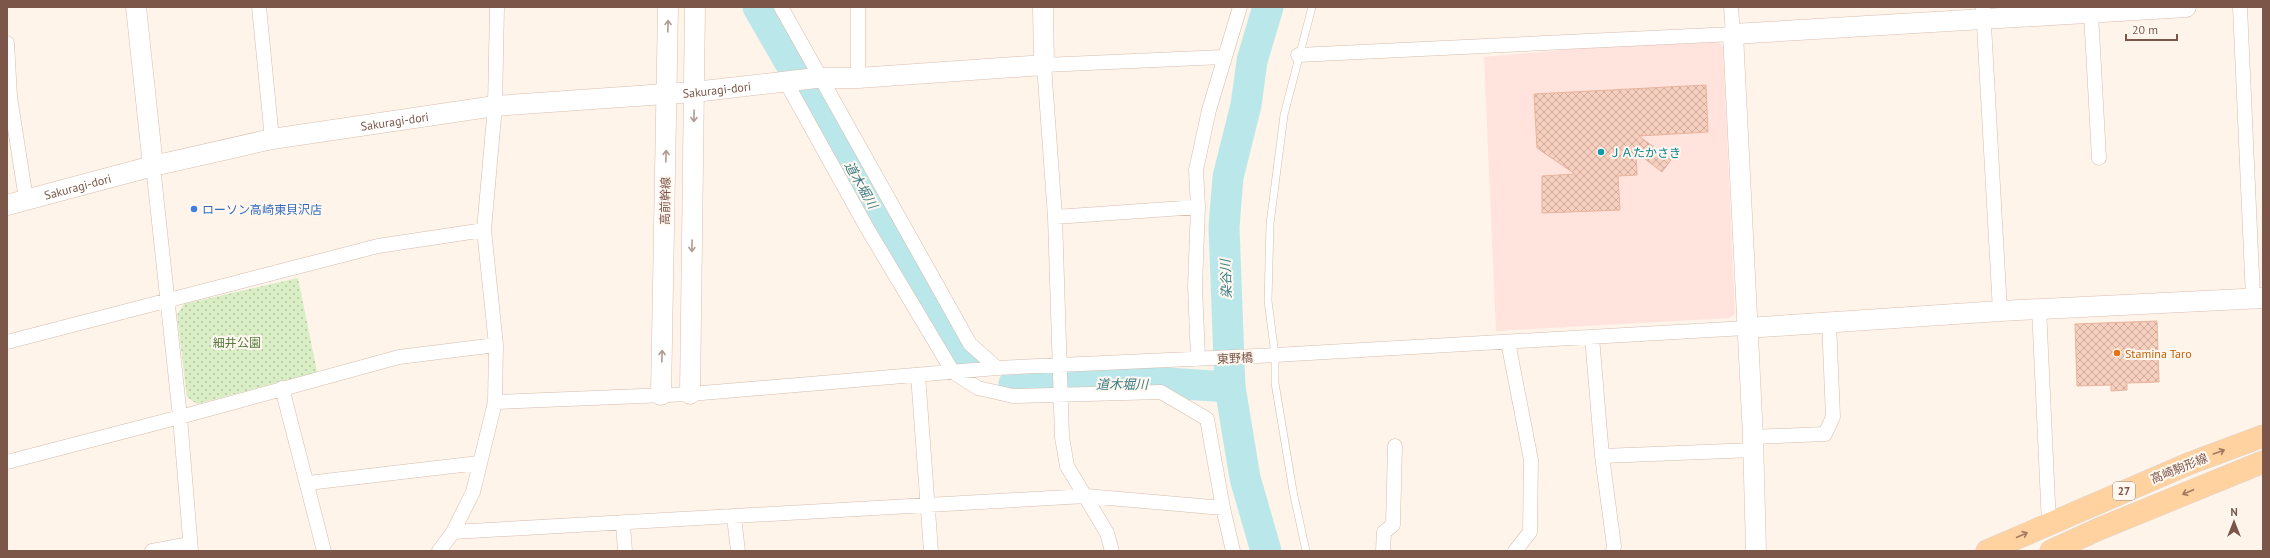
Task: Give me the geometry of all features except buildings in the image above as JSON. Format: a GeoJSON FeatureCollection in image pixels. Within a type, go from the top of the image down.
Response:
{"type":"FeatureCollection","features":[{"type":"Feature","properties":{"kind":"main road","name":"高崎駒形線"},"geometry":{"type":"LineString","coordinates":[[1987,551],[2188,464],[2263,436]]}},
{"type":"Feature","properties":{"kind":"main road","name":"27"},"geometry":{"type":"LineString","coordinates":[[2051,551],[2100,529],[2263,462]]}},
{"type":"Feature","properties":{"kind":"street"},"geometry":{"type":"LineString","coordinates":[[136,7],[180,417],[191,548],[152,551]]}},
{"type":"Feature","properties":{"kind":"street"},"geometry":{"type":"LineString","coordinates":[[259,7],[272,139]]}},
{"type":"Feature","properties":{"kind":"street"},"geometry":{"type":"LineString","coordinates":[[439,551],[453,532],[473,492],[495,402],[496,346],[484,230],[495,106],[497,7]]}},
{"type":"Feature","properties":{"kind":"street","name":"高前幹線"},"geometry":{"type":"LineString","coordinates":[[661,395],[668,7]]}},
{"type":"Feature","properties":{"kind":"street"},"geometry":{"type":"LineString","coordinates":[[690,394],[695,7]]}},
{"type":"Feature","properties":{"kind":"street"},"geometry":{"type":"LineString","coordinates":[[781,7],[819,78],[970,344],[997,368]]}},
{"type":"Feature","properties":{"kind":"street"},"geometry":{"type":"LineString","coordinates":[[858,7],[858,78]]}},
{"type":"Feature","properties":{"kind":"street"},"geometry":{"type":"LineString","coordinates":[[1043,7],[1044,65],[1056,216],[1062,437],[1067,466],[1107,533],[1112,551]]}},
{"type":"Feature","properties":{"kind":"street"},"geometry":{"type":"LineString","coordinates":[[1202,359],[1196,286],[1198,207],[1196,170],[1209,110],[1223,57],[1240,7]]}},
{"type":"Feature","properties":{"kind":"street"},"geometry":{"type":"LineString","coordinates":[[1731,7],[1753,444],[1756,551]]}},
{"type":"Feature","properties":{"kind":"street"},"geometry":{"type":"LineString","coordinates":[[1298,55],[1733,34],[1983,13],[2090,13],[2186,7]]}},
{"type":"Feature","properties":{"kind":"street"},"geometry":{"type":"LineString","coordinates":[[1746,328],[2000,310],[2258,298],[2240,7]]}},
{"type":"Feature","properties":{"kind":"street"},"geometry":{"type":"LineString","coordinates":[[1983,13],[2000,310]]}},
{"type":"Feature","properties":{"kind":"street"},"geometry":{"type":"LineString","coordinates":[[2090,13],[2098,158]]}},
{"type":"Feature","properties":{"kind":"street"},"geometry":{"type":"LineString","coordinates":[[7,43],[9,97],[26,200]]}},
{"type":"Feature","properties":{"kind":"street"},"geometry":{"type":"LineString","coordinates":[[819,78],[858,78],[1044,65],[1223,57]]}},
{"type":"Feature","properties":{"kind":"street","name":"Sakuragi-dori"},"geometry":{"type":"LineString","coordinates":[[7,205],[153,166],[272,139],[495,106],[694,92],[819,78]]}},
{"type":"Feature","properties":{"kind":"street"},"geometry":{"type":"LineString","coordinates":[[787,82],[871,234],[953,372],[978,388],[1013,396],[1061,393],[1162,392],[1206,419],[1233,551]]}},
{"type":"Feature","properties":{"kind":"street"},"geometry":{"type":"LineString","coordinates":[[1056,216],[1198,207]]}},
{"type":"Feature","properties":{"kind":"street"},"geometry":{"type":"LineString","coordinates":[[7,342],[378,246],[484,230]]}},
{"type":"Feature","properties":{"kind":"street"},"geometry":{"type":"LineString","coordinates":[[2039,308],[2049,524]]}},
{"type":"Feature","properties":{"kind":"street"},"geometry":{"type":"LineString","coordinates":[[1602,456],[1753,444],[1825,434],[1833,417],[1829,322]]}},
{"type":"Feature","properties":{"kind":"street","name":"東野橋"},"geometry":{"type":"LineString","coordinates":[[495,402],[690,394],[997,368],[1061,369],[1202,359],[1746,328]]}},
{"type":"Feature","properties":{"kind":"street"},"geometry":{"type":"LineString","coordinates":[[1592,337],[1602,456],[1612,522],[1613,551]]}},
{"type":"Feature","properties":{"kind":"street"},"geometry":{"type":"LineString","coordinates":[[1508,342],[1531,460],[1530,532],[1515,551]]}},
{"type":"Feature","properties":{"kind":"street"},"geometry":{"type":"LineString","coordinates":[[7,462],[180,417],[399,357],[496,346]]}},
{"type":"Feature","properties":{"kind":"street"},"geometry":{"type":"LineString","coordinates":[[918,375],[931,551]]}},
{"type":"Feature","properties":{"kind":"street"},"geometry":{"type":"LineString","coordinates":[[282,388],[308,483],[324,551]]}},
{"type":"Feature","properties":{"kind":"street"},"geometry":{"type":"LineString","coordinates":[[1383,551],[1384,532],[1393,525],[1395,446]]}},
{"type":"Feature","properties":{"kind":"street"},"geometry":{"type":"LineString","coordinates":[[308,483],[479,463]]}},
{"type":"Feature","properties":{"kind":"street"},"geometry":{"type":"LineString","coordinates":[[453,532],[623,524],[1086,496],[1223,508]]}},
{"type":"Feature","properties":{"kind":"street"},"geometry":{"type":"LineString","coordinates":[[734,517],[738,551]]}},
{"type":"Feature","properties":{"kind":"street"},"geometry":{"type":"LineString","coordinates":[[623,524],[624,551]]}},
{"type":"Feature","properties":{"kind":"lane"},"geometry":{"type":"LineString","coordinates":[[1306,551],[1293,491],[1269,356],[1268,301],[1270,224],[1284,115],[1298,55],[1312,7]]}},
{"type":"Feature","properties":{"kind":"shaded area"},"geometry":{"type":"Polygon","coordinates":[[[1716,40],[1723,46],[1735,314],[1729,318],[1496,331],[1484,57],[1597,47],[1716,40]]]}},
{"type":"Feature","properties":{"kind":"green space","name":"細井公園"},"geometry":{"type":"Polygon","coordinates":[[[298,278],[317,372],[197,404],[187,397],[177,315],[184,304],[298,278]]]}},
{"type":"Feature","properties":{"kind":"waterway","name":"道木堀川"},"geometry":{"type":"LineString","coordinates":[[758,7],[959,355],[967,361]]}},
{"type":"Feature","properties":{"kind":"waterway","name":"染谷川"},"geometry":{"type":"LineString","coordinates":[[1266,551],[1245,478],[1230,387],[1224,227],[1228,177],[1246,105],[1252,61],[1268,7]]}},
{"type":"Feature","properties":{"kind":"waterway","name":"道木堀川"},"geometry":{"type":"LineString","coordinates":[[1014,384],[1167,383],[1230,387]]}},
{"type":"Feature","properties":{"kind":"place","name":"ＪＡたかさき"},"geometry":{"type":"Point","coordinates":[1601,152]}},
{"type":"Feature","properties":{"kind":"place","name":"ローソン高崎東貝沢店"},"geometry":{"type":"Point","coordinates":[194,209]}},
{"type":"Feature","properties":{"kind":"place","name":"Stamina Taro"},"geometry":{"type":"Point","coordinates":[2117,353]}}]}
